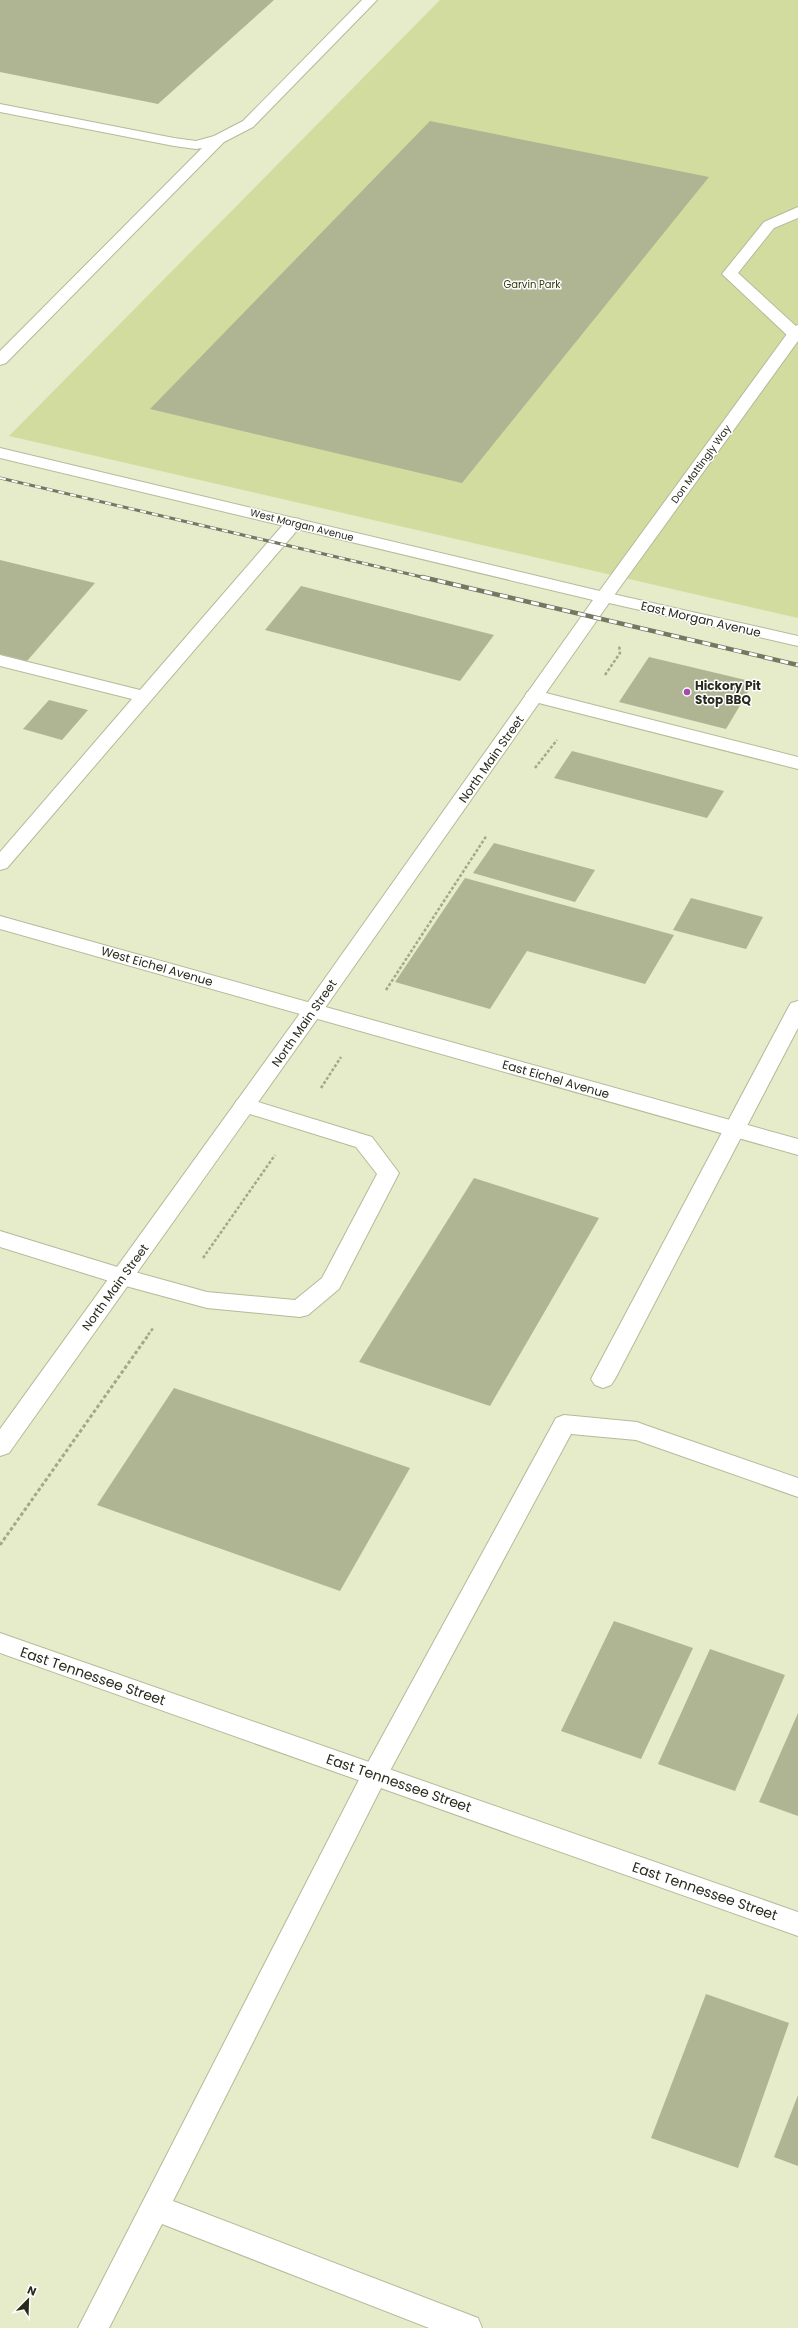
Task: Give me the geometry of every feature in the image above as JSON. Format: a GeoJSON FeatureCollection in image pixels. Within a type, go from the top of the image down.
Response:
{"type":"FeatureCollection","features":[{"type":"Feature","properties":{"kind":"street"},"geometry":{"type":"LineString","coordinates":[[0,108],[174,142],[196,145],[219,139],[248,124],[370,0]]}},
{"type":"Feature","properties":{"kind":"street"},"geometry":{"type":"LineString","coordinates":[[0,360],[219,139]]}},
{"type":"Feature","properties":{"kind":"street"},"geometry":{"type":"LineString","coordinates":[[797,332],[730,274],[769,225],[798,212]]}},
{"type":"Feature","properties":{"kind":"street","name":"Don Mattingly Way"},"geometry":{"type":"LineString","coordinates":[[604,597],[797,332]]}},
{"type":"Feature","properties":{"kind":"street","name":"West Morgan Avenue"},"geometry":{"type":"LineString","coordinates":[[0,453],[604,597]]}},
{"type":"Feature","properties":{"kind":"street"},"geometry":{"type":"LineString","coordinates":[[0,864],[294,523]]}},
{"type":"Feature","properties":{"kind":"street","name":"East Morgan Avenue"},"geometry":{"type":"LineString","coordinates":[[604,597],[798,641]]}},
{"type":"Feature","properties":{"kind":"street","name":"North Main Street"},"geometry":{"type":"LineString","coordinates":[[0,1447],[313,1010],[604,597]]}},
{"type":"Feature","properties":{"kind":"street"},"geometry":{"type":"LineString","coordinates":[[0,660],[144,696]]}},
{"type":"Feature","properties":{"kind":"street"},"geometry":{"type":"LineString","coordinates":[[534,696],[798,763]]}},
{"type":"Feature","properties":{"kind":"street","name":"West Eichel Avenue"},"geometry":{"type":"LineString","coordinates":[[0,922],[313,1010]]}},
{"type":"Feature","properties":{"kind":"street"},"geometry":{"type":"LineString","coordinates":[[603,1379],[736,1130],[798,1008]]}},
{"type":"Feature","properties":{"kind":"street","name":"East Eichel Avenue"},"geometry":{"type":"LineString","coordinates":[[313,1010],[798,1147]]}},
{"type":"Feature","properties":{"kind":"street"},"geometry":{"type":"LineString","coordinates":[[0,1239],[122,1277],[207,1300],[300,1309],[331,1283],[388,1173],[364,1142],[245,1105]]}},
{"type":"Feature","properties":{"kind":"street"},"geometry":{"type":"LineString","coordinates":[[93,2328],[375,1774],[564,1424],[637,1431],[798,1488]]}},
{"type":"Feature","properties":{"kind":"street","name":"East Tennessee Street"},"geometry":{"type":"LineString","coordinates":[[0,1643],[798,1924]]}},
{"type":"Feature","properties":{"kind":"street"},"geometry":{"type":"LineString","coordinates":[[154,2207],[467,2328]]}},
{"type":"Feature","properties":{"kind":"green space","name":"Garvin Park"},"geometry":{"type":"Polygon","coordinates":[[[440,0],[798,0],[798,618],[9,436],[440,0]]]}},
{"type":"Feature","properties":{"kind":"building"},"geometry":{"type":"Polygon","coordinates":[[[0,0],[274,0],[158,104],[0,72],[0,0]]]}},
{"type":"Feature","properties":{"kind":"building"},"geometry":{"type":"Polygon","coordinates":[[[430,121],[709,177],[462,483],[150,409],[430,121]]]}},
{"type":"Feature","properties":{"kind":"building"},"geometry":{"type":"Polygon","coordinates":[[[0,560],[95,583],[27,661],[0,654],[0,560]]]}},
{"type":"Feature","properties":{"kind":"building"},"geometry":{"type":"Polygon","coordinates":[[[301,586],[494,635],[460,681],[265,630],[301,586]]]}},
{"type":"Feature","properties":{"kind":"building","name":"Hickory Pit Stop BBQ"},"geometry":{"type":"Polygon","coordinates":[[[649,657],[754,682],[726,729],[619,702],[649,657]]]}},
{"type":"Feature","properties":{"kind":"building"},"geometry":{"type":"Polygon","coordinates":[[[49,700],[88,710],[62,740],[23,729],[49,700]]]}},
{"type":"Feature","properties":{"kind":"building"},"geometry":{"type":"Polygon","coordinates":[[[572,751],[724,791],[707,818],[554,778],[572,751]]]}},
{"type":"Feature","properties":{"kind":"building"},"geometry":{"type":"Polygon","coordinates":[[[494,843],[595,870],[575,902],[473,873],[494,843]]]}},
{"type":"Feature","properties":{"kind":"building"},"geometry":{"type":"Polygon","coordinates":[[[465,878],[674,935],[645,984],[527,951],[490,1009],[395,982],[465,878]]]}},
{"type":"Feature","properties":{"kind":"building"},"geometry":{"type":"Polygon","coordinates":[[[691,898],[763,917],[746,949],[673,930],[691,898]]]}},
{"type":"Feature","properties":{"kind":"building"},"geometry":{"type":"Polygon","coordinates":[[[474,1178],[599,1218],[490,1406],[359,1362],[474,1178]]]}},
{"type":"Feature","properties":{"kind":"building"},"geometry":{"type":"Polygon","coordinates":[[[174,1388],[410,1468],[340,1591],[97,1505],[174,1388]]]}},
{"type":"Feature","properties":{"kind":"building"},"geometry":{"type":"Polygon","coordinates":[[[614,1621],[693,1648],[641,1759],[561,1731],[614,1621]]]}},
{"type":"Feature","properties":{"kind":"building"},"geometry":{"type":"Polygon","coordinates":[[[710,1649],[785,1675],[735,1791],[658,1764],[710,1649]]]}},
{"type":"Feature","properties":{"kind":"building"},"geometry":{"type":"Polygon","coordinates":[[[798,1713],[798,1816],[759,1802],[798,1713]]]}},
{"type":"Feature","properties":{"kind":"building"},"geometry":{"type":"Polygon","coordinates":[[[706,1994],[789,2023],[738,2168],[651,2138],[706,1994]]]}},
{"type":"Feature","properties":{"kind":"building"},"geometry":{"type":"Polygon","coordinates":[[[798,2095],[798,2166],[774,2157],[798,2095]]]}},
{"type":"Feature","properties":{"kind":"railway"},"geometry":{"type":"LineString","coordinates":[[0,478],[426,578]]}},
{"type":"Feature","properties":{"kind":"railway"},"geometry":{"type":"LineString","coordinates":[[422,577],[798,665]]}},
{"type":"Feature","properties":{"kind":"place","name":"Hickory Pit Stop BBQ"},"geometry":{"type":"Point","coordinates":[687,692]}}]}
